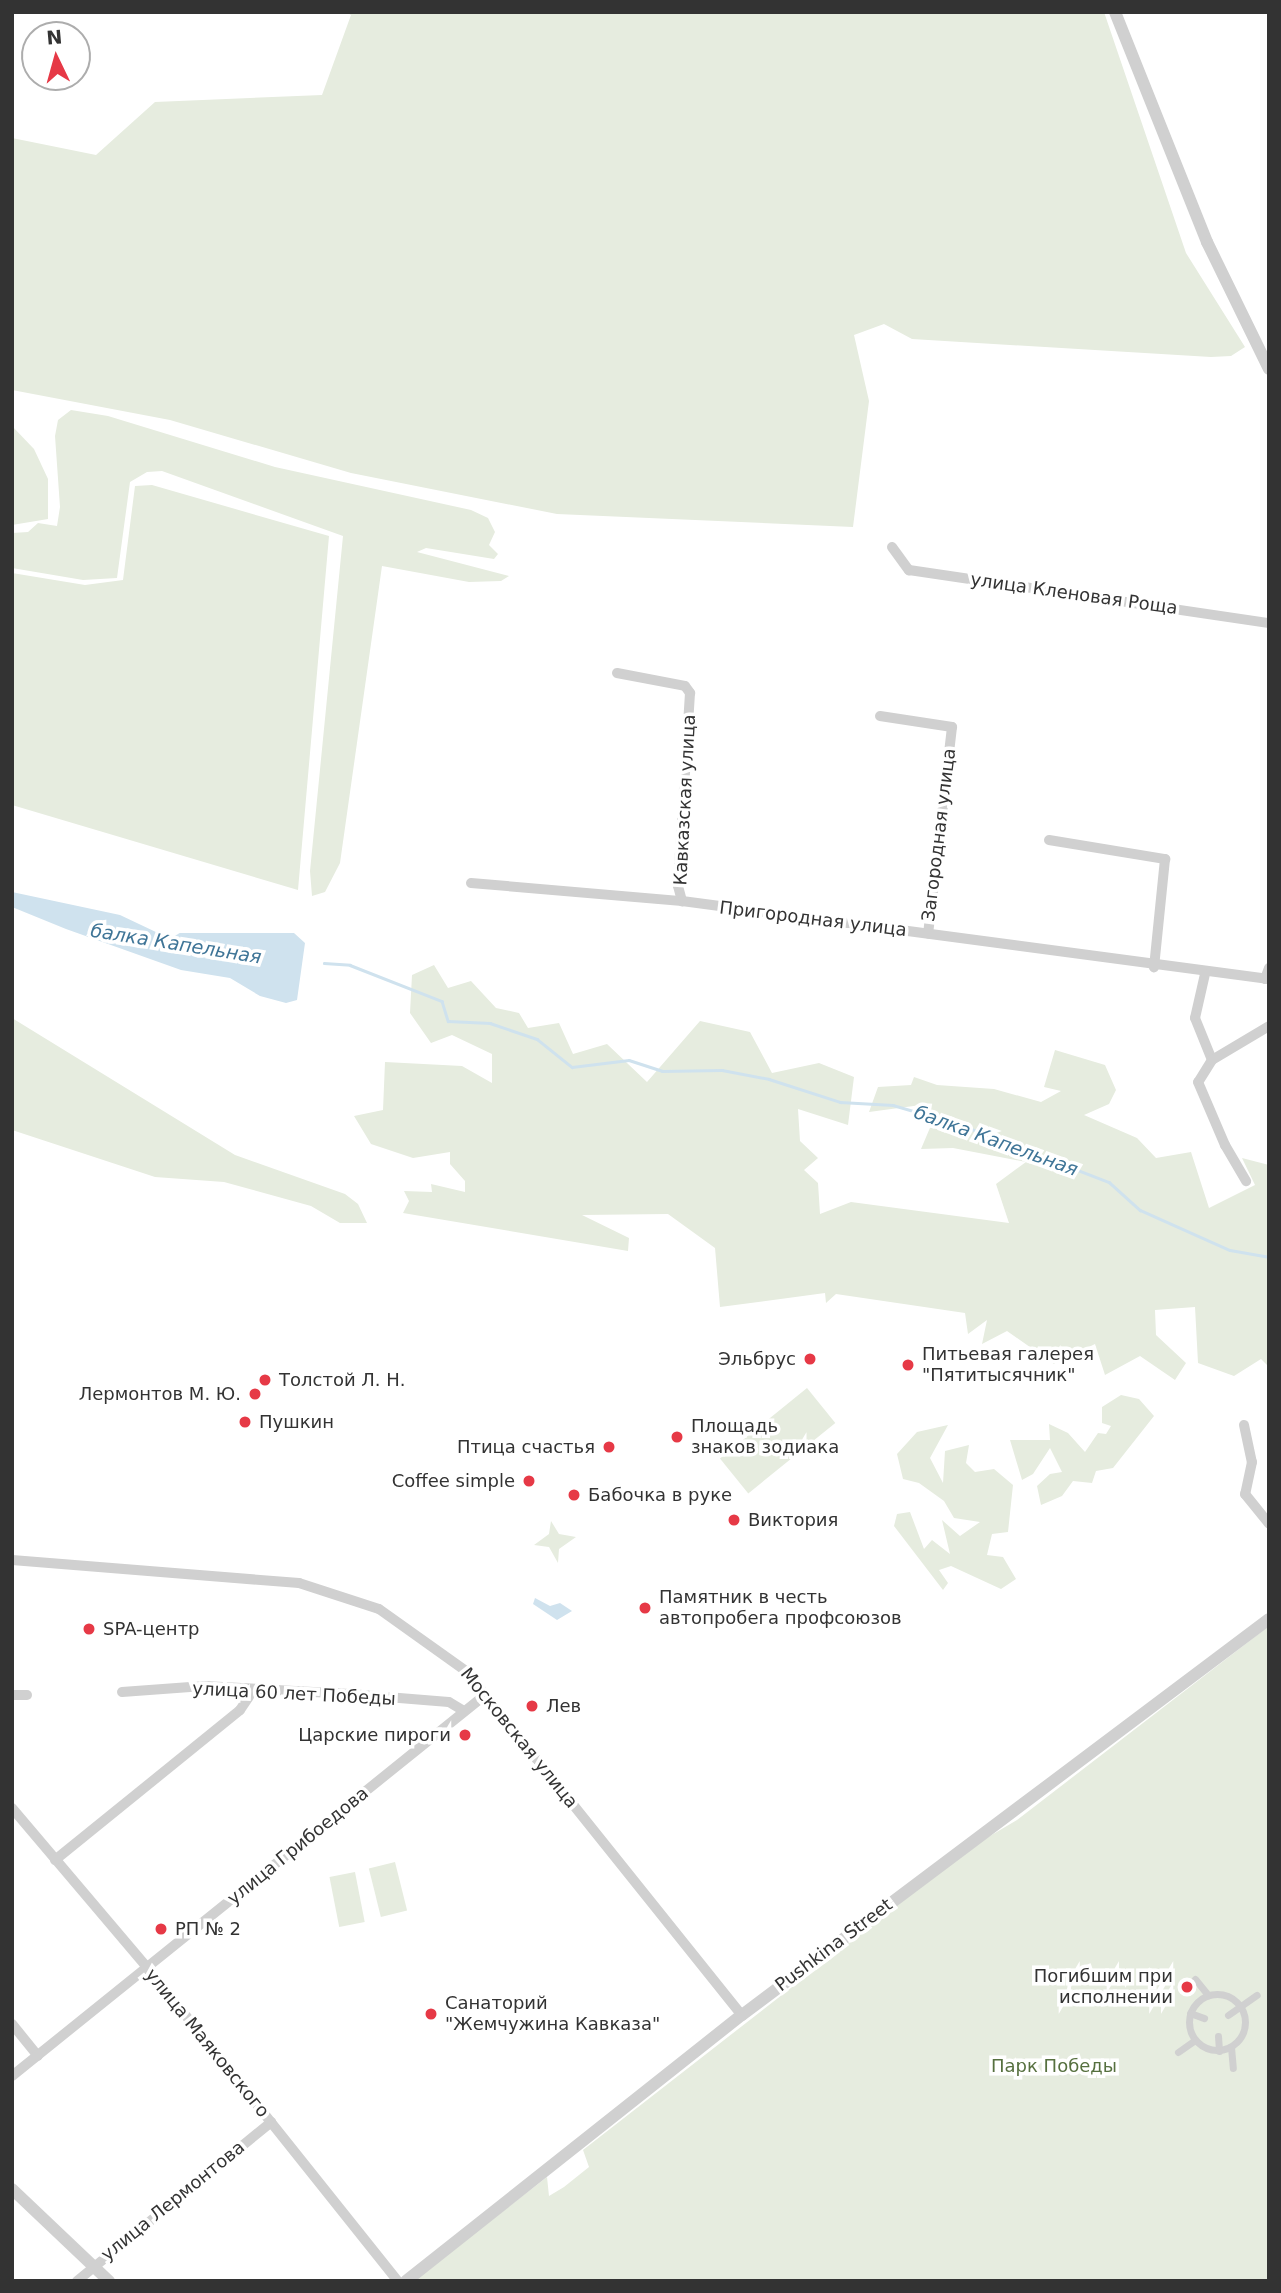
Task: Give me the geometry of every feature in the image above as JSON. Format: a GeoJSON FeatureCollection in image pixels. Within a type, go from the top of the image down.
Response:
{"type":"FeatureCollection","features":[{"type":"Feature","properties":{"kind":"street"},"geometry":{"type":"LineString","coordinates":[[1115,12],[1207,242],[1269,369]]}},
{"type":"Feature","properties":{"kind":"street","name":"улица Кленовая Роща"},"geometry":{"type":"LineString","coordinates":[[892,547],[909,570],[1269,623]]}},
{"type":"Feature","properties":{"kind":"street","name":"Кавказская улица"},"geometry":{"type":"LineString","coordinates":[[617,673],[685,686],[690,693],[678,886],[682,901]]}},
{"type":"Feature","properties":{"kind":"street","name":"Загородная улица"},"geometry":{"type":"LineString","coordinates":[[880,716],[952,727],[928,934]]}},
{"type":"Feature","properties":{"kind":"street"},"geometry":{"type":"LineString","coordinates":[[1049,840],[1165,859],[1154,967]]}},
{"type":"Feature","properties":{"kind":"street","name":"Пригородная улица"},"geometry":{"type":"LineString","coordinates":[[471,883],[682,901],[1205,974],[1268,975]]}},
{"type":"Feature","properties":{"kind":"street"},"geometry":{"type":"LineString","coordinates":[[1205,974],[1195,1018],[1212,1060]]}},
{"type":"Feature","properties":{"kind":"street"},"geometry":{"type":"LineString","coordinates":[[1246,1181],[1225,1146],[1198,1082],[1212,1060],[1269,1027]]}},
{"type":"Feature","properties":{"kind":"street"},"geometry":{"type":"LineString","coordinates":[[1244,1425],[1252,1462],[1245,1494],[1269,1524]]}},
{"type":"Feature","properties":{"kind":"street","name":"Московская улица"},"geometry":{"type":"LineString","coordinates":[[12,1560],[299,1583],[340,1593],[379,1609],[445,1652],[485,1695],[742,2015]]}},
{"type":"Feature","properties":{"kind":"street","name":"Pushkina Street"},"geometry":{"type":"LineString","coordinates":[[406,2281],[742,2015],[1269,1619]]}},
{"type":"Feature","properties":{"kind":"street","name":"улица 60 лет Победы"},"geometry":{"type":"LineString","coordinates":[[122,1692],[204,1686],[252,1692],[449,1702],[464,1711]]}},
{"type":"Feature","properties":{"kind":"street"},"geometry":{"type":"LineString","coordinates":[[55,1860],[240,1710],[252,1692]]}},
{"type":"Feature","properties":{"kind":"street"},"geometry":{"type":"LineString","coordinates":[[12,1695],[27,1695]]}},
{"type":"Feature","properties":{"kind":"street","name":"улица Грибоедова"},"geometry":{"type":"LineString","coordinates":[[12,2076],[485,1695]]}},
{"type":"Feature","properties":{"kind":"street","name":"улица Маяковского"},"geometry":{"type":"LineString","coordinates":[[12,1808],[147,1967],[398,2281]]}},
{"type":"Feature","properties":{"kind":"street"},"geometry":{"type":"LineString","coordinates":[[1195,1979],[1208,1996]]}},
{"type":"Feature","properties":{"kind":"street"},"geometry":{"type":"LineString","coordinates":[[1228,2015],[1257,1995]]}},
{"type":"Feature","properties":{"kind":"street"},"geometry":{"type":"LineString","coordinates":[[1208,1996],[1227,1996],[1241,2007],[1245,2029],[1231,2047],[1219,2051],[1195,2040],[1189,2027],[1190,2013],[1208,1996]]}},
{"type":"Feature","properties":{"kind":"street"},"geometry":{"type":"LineString","coordinates":[[1190,2013],[1204,2018]]}},
{"type":"Feature","properties":{"kind":"street"},"geometry":{"type":"LineString","coordinates":[[12,2024],[38,2056]]}},
{"type":"Feature","properties":{"kind":"street"},"geometry":{"type":"LineString","coordinates":[[1218,2036],[1219,2051]]}},
{"type":"Feature","properties":{"kind":"street"},"geometry":{"type":"LineString","coordinates":[[1178,2052],[1195,2040]]}},
{"type":"Feature","properties":{"kind":"street"},"geometry":{"type":"LineString","coordinates":[[1231,2047],[1233,2068]]}},
{"type":"Feature","properties":{"kind":"street","name":"улица Лермонтова"},"geometry":{"type":"LineString","coordinates":[[77,2281],[93,2265],[271,2122]]}},
{"type":"Feature","properties":{"kind":"street"},"geometry":{"type":"LineString","coordinates":[[12,2189],[109,2281]]}},
{"type":"Feature","properties":{"kind":"green space"},"geometry":{"type":"Polygon","coordinates":[[[346,12],[1104,12],[1186,253],[1245,347],[1231,356],[1211,357],[912,339],[884,324],[854,335],[869,401],[853,527],[557,514],[351,473],[170,420],[12,390],[12,138],[96,155],[155,102],[322,95],[351,15],[346,12]]]}},
{"type":"Feature","properties":{"kind":"green space"},"geometry":{"type":"Polygon","coordinates":[[[71,410],[108,416],[275,467],[471,510],[488,518],[495,532],[489,545],[498,554],[494,559],[426,548],[417,552],[509,576],[501,581],[469,582],[382,566],[340,863],[325,892],[312,896],[310,871],[343,536],[162,471],[147,472],[130,482],[117,578],[83,580],[12,568],[12,533],[28,532],[38,523],[57,526],[60,507],[55,436],[58,420],[71,410]]]}},
{"type":"Feature","properties":{"kind":"green space"},"geometry":{"type":"Polygon","coordinates":[[[12,426],[34,449],[48,479],[48,519],[12,525],[12,426]]]}},
{"type":"Feature","properties":{"kind":"green space"},"geometry":{"type":"Polygon","coordinates":[[[152,485],[329,536],[298,890],[12,805],[12,573],[85,585],[123,580],[135,486],[152,485]]]}},
{"type":"Feature","properties":{"kind":"green space"},"geometry":{"type":"Polygon","coordinates":[[[434,965],[448,988],[471,981],[496,1008],[519,1013],[528,1028],[559,1023],[573,1054],[607,1044],[647,1082],[700,1021],[750,1032],[772,1073],[819,1063],[854,1077],[848,1125],[798,1109],[800,1141],[818,1158],[804,1170],[818,1183],[820,1214],[851,1202],[1009,1223],[996,1184],[1026,1162],[953,1148],[921,1149],[932,1123],[921,1105],[869,1112],[878,1087],[911,1085],[914,1077],[937,1085],[994,1089],[1041,1102],[1061,1091],[1044,1087],[1055,1050],[1105,1065],[1116,1090],[1109,1104],[1084,1115],[1137,1138],[1156,1158],[1191,1152],[1209,1208],[1255,1185],[1242,1158],[1269,1165],[1269,1367],[1261,1359],[1234,1376],[1198,1363],[1195,1307],[1155,1310],[1156,1335],[1186,1363],[1175,1380],[1140,1356],[1105,1375],[1095,1344],[1054,1364],[1007,1331],[982,1344],[987,1320],[968,1334],[965,1313],[836,1294],[826,1303],[825,1293],[720,1307],[715,1248],[668,1214],[582,1215],[629,1238],[628,1251],[403,1213],[409,1201],[404,1191],[432,1192],[431,1184],[465,1192],[465,1181],[450,1164],[450,1152],[413,1158],[371,1144],[354,1116],[383,1110],[385,1062],[462,1066],[492,1083],[492,1054],[452,1035],[431,1043],[410,1013],[412,975],[434,965]]]}},
{"type":"Feature","properties":{"kind":"green space"},"geometry":{"type":"Polygon","coordinates":[[[12,1018],[235,1155],[345,1194],[358,1204],[367,1223],[340,1223],[311,1206],[224,1182],[155,1177],[12,1130],[12,1018]]]}},
{"type":"Feature","properties":{"kind":"green space"},"geometry":{"type":"Polygon","coordinates":[[[807,1388],[835,1423],[748,1493],[720,1458],[807,1388]]]}},
{"type":"Feature","properties":{"kind":"green space"},"geometry":{"type":"Polygon","coordinates":[[[1121,1395],[1139,1399],[1154,1416],[1113,1468],[1096,1471],[1092,1483],[1073,1481],[1062,1496],[1041,1505],[1037,1486],[1050,1474],[1062,1472],[1050,1448],[1033,1474],[1022,1480],[1010,1440],[1050,1440],[1049,1424],[1068,1433],[1085,1452],[1098,1433],[1106,1434],[1111,1426],[1102,1423],[1102,1407],[1121,1395]]]}},
{"type":"Feature","properties":{"kind":"green space"},"geometry":{"type":"Polygon","coordinates":[[[948,1425],[930,1458],[943,1483],[945,1451],[969,1445],[966,1463],[975,1472],[994,1469],[1013,1485],[1008,1532],[992,1534],[987,1555],[1003,1557],[1016,1579],[1001,1589],[951,1566],[939,1570],[948,1583],[943,1590],[894,1526],[897,1514],[910,1512],[924,1549],[932,1540],[950,1554],[942,1520],[960,1536],[980,1522],[954,1518],[944,1501],[919,1483],[903,1479],[897,1454],[917,1432],[948,1425]]]}},
{"type":"Feature","properties":{"kind":"green space"},"geometry":{"type":"Polygon","coordinates":[[[731,1511],[737,1511],[742,1519],[740,1525],[731,1527],[726,1522],[726,1516],[731,1511]]]}},
{"type":"Feature","properties":{"kind":"green space"},"geometry":{"type":"Polygon","coordinates":[[[551,1521],[559,1534],[576,1537],[559,1549],[558,1563],[549,1547],[534,1545],[549,1534],[551,1521]]]}},
{"type":"Feature","properties":{"kind":"green space","name":"Парк Победы"},"geometry":{"type":"Polygon","coordinates":[[[1269,1626],[1269,2281],[413,2281],[547,2177],[549,2196],[564,2187],[589,2167],[583,2150],[973,1846],[1017,1820],[1269,1626]]]}},
{"type":"Feature","properties":{"kind":"green space"},"geometry":{"type":"Polygon","coordinates":[[[395,1862],[407,1911],[381,1917],[369,1869],[395,1862]]]}},
{"type":"Feature","properties":{"kind":"green space"},"geometry":{"type":"Polygon","coordinates":[[[355,1872],[365,1922],[339,1927],[329,1877],[355,1872]]]}},
{"type":"Feature","properties":{"kind":"water"},"geometry":{"type":"Polygon","coordinates":[[[12,892],[120,915],[158,933],[294,933],[305,943],[297,1000],[286,1003],[260,996],[230,978],[181,970],[66,929],[12,907],[12,892]]]}},
{"type":"Feature","properties":{"kind":"water"},"geometry":{"type":"Polygon","coordinates":[[[535,1598],[550,1606],[560,1603],[572,1611],[557,1620],[533,1604],[535,1598]]]}},
{"type":"Feature","properties":{"kind":"waterway","name":"балка Капельная"},"geometry":{"type":"LineString","coordinates":[[324,963],[350,965],[442,1001],[448,1021],[490,1023],[537,1039],[572,1067],[629,1060],[662,1071],[722,1070],[769,1079],[840,1102],[893,1105],[961,1125],[1109,1182],[1140,1210],[1230,1250],[1269,1257]]}},
{"type":"Feature","properties":{"kind":"place","name":"Эльбрус"},"geometry":{"type":"Point","coordinates":[810,1359]}},
{"type":"Feature","properties":{"kind":"place","name":"Питьевая галерея \"Пятитысячник\""},"geometry":{"type":"Point","coordinates":[908,1365]}},
{"type":"Feature","properties":{"kind":"place","name":"Толстой Л. Н."},"geometry":{"type":"Point","coordinates":[265,1380]}},
{"type":"Feature","properties":{"kind":"place","name":"Лермонтов М. Ю."},"geometry":{"type":"Point","coordinates":[255,1394]}},
{"type":"Feature","properties":{"kind":"place","name":"Пушкин"},"geometry":{"type":"Point","coordinates":[245,1422]}},
{"type":"Feature","properties":{"kind":"place","name":"Площадь знаков зодиака"},"geometry":{"type":"Point","coordinates":[677,1437]}},
{"type":"Feature","properties":{"kind":"place","name":"Птица счастья"},"geometry":{"type":"Point","coordinates":[609,1447]}},
{"type":"Feature","properties":{"kind":"place","name":"Coffee simple"},"geometry":{"type":"Point","coordinates":[529,1481]}},
{"type":"Feature","properties":{"kind":"place","name":"Бабочка в руке"},"geometry":{"type":"Point","coordinates":[574,1495]}},
{"type":"Feature","properties":{"kind":"place","name":"Виктория"},"geometry":{"type":"Point","coordinates":[734,1520]}},
{"type":"Feature","properties":{"kind":"place","name":"Памятник в честь автопробега профсоюзов"},"geometry":{"type":"Point","coordinates":[645,1608]}},
{"type":"Feature","properties":{"kind":"place","name":"SPA-центр"},"geometry":{"type":"Point","coordinates":[89,1629]}},
{"type":"Feature","properties":{"kind":"place","name":"Лев"},"geometry":{"type":"Point","coordinates":[532,1706]}},
{"type":"Feature","properties":{"kind":"place","name":"Царские пироги"},"geometry":{"type":"Point","coordinates":[465,1735]}},
{"type":"Feature","properties":{"kind":"place","name":"РП № 2"},"geometry":{"type":"Point","coordinates":[161,1929]}},
{"type":"Feature","properties":{"kind":"place","name":"Погибшим при исполнении"},"geometry":{"type":"Point","coordinates":[1187,1987]}},
{"type":"Feature","properties":{"kind":"place","name":"Санаторий \"Жемчужина Кавказа\""},"geometry":{"type":"Point","coordinates":[431,2014]}}]}
